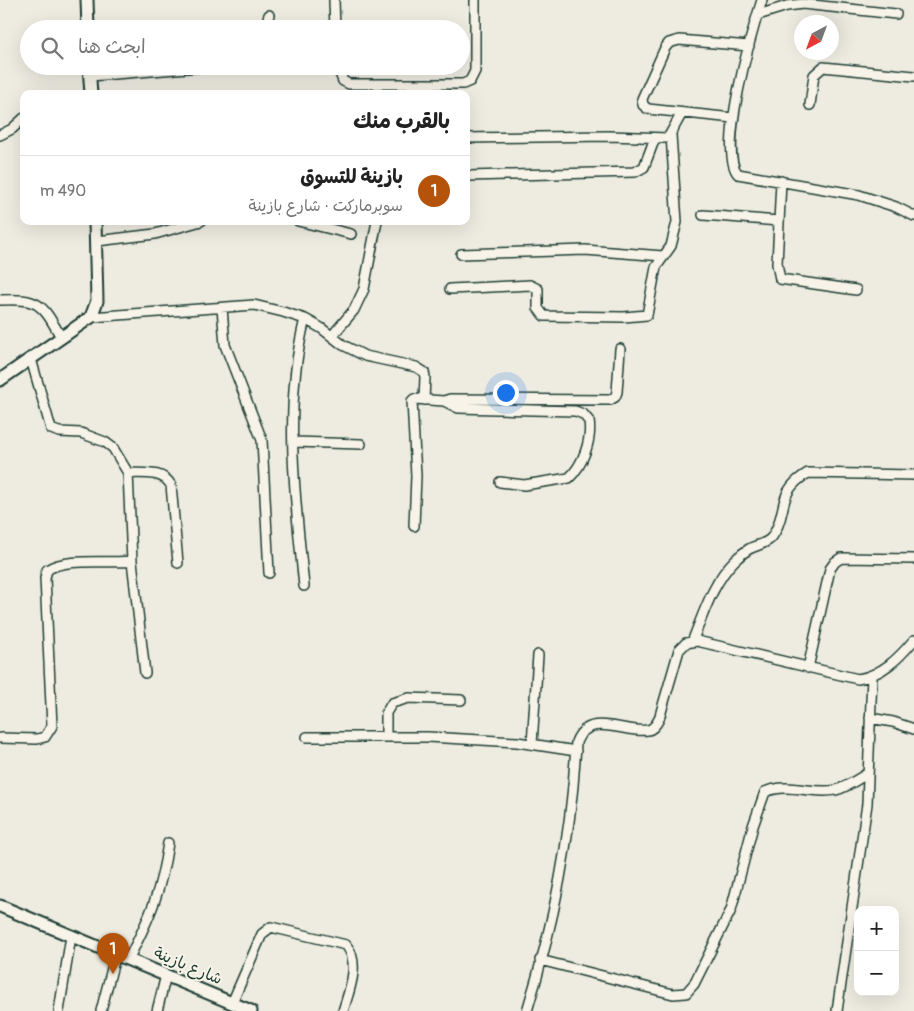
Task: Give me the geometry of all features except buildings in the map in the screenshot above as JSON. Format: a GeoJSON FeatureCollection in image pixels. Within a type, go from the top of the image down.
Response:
{"type":"FeatureCollection","features":[{"type":"Feature","properties":{"kind":"street"},"geometry":{"type":"LineString","coordinates":[[87,0],[88,20]]}},
{"type":"Feature","properties":{"kind":"street"},"geometry":{"type":"LineString","coordinates":[[334,0],[335,20]]}},
{"type":"Feature","properties":{"kind":"street"},"geometry":{"type":"LineString","coordinates":[[341,75],[343,81],[349,84],[431,89],[463,84],[474,77],[474,0]]}},
{"type":"Feature","properties":{"kind":"street"},"geometry":{"type":"LineString","coordinates":[[762,0],[749,46],[733,118],[731,158],[734,170],[738,174],[859,196],[896,207],[914,216]]}},
{"type":"Feature","properties":{"kind":"street"},"geometry":{"type":"LineString","coordinates":[[758,14],[787,6],[803,4],[896,14]]}},
{"type":"Feature","properties":{"kind":"street"},"geometry":{"type":"LineString","coordinates":[[267,20],[269,15]]}},
{"type":"Feature","properties":{"kind":"street"},"geometry":{"type":"LineString","coordinates":[[733,118],[648,109],[642,103],[652,74],[667,45],[679,40],[749,46]]}},
{"type":"Feature","properties":{"kind":"street"},"geometry":{"type":"LineString","coordinates":[[810,105],[814,75],[823,67],[914,76]]}},
{"type":"Feature","properties":{"kind":"street"},"geometry":{"type":"LineString","coordinates":[[90,75],[91,90]]}},
{"type":"Feature","properties":{"kind":"street"},"geometry":{"type":"LineString","coordinates":[[450,289],[530,285],[538,289],[538,308],[544,316],[645,317],[649,313],[656,267],[671,246],[678,222],[671,135],[682,113]]}},
{"type":"Feature","properties":{"kind":"street"},"geometry":{"type":"LineString","coordinates":[[0,135],[12,129],[20,122]]}},
{"type":"Feature","properties":{"kind":"street"},"geometry":{"type":"LineString","coordinates":[[470,138],[609,136],[668,138],[671,135]]}},
{"type":"Feature","properties":{"kind":"street"},"geometry":{"type":"LineString","coordinates":[[470,176],[635,172],[644,167],[655,138]]}},
{"type":"Feature","properties":{"kind":"street"},"geometry":{"type":"LineString","coordinates":[[781,181],[777,264],[780,279],[856,290]]}},
{"type":"Feature","properties":{"kind":"street"},"geometry":{"type":"LineString","coordinates":[[703,215],[779,220]]}},
{"type":"Feature","properties":{"kind":"street"},"geometry":{"type":"LineString","coordinates":[[91,317],[97,301],[96,225]]}},
{"type":"Feature","properties":{"kind":"street"},"geometry":{"type":"LineString","coordinates":[[97,241],[155,234],[187,225]]}},
{"type":"Feature","properties":{"kind":"street"},"geometry":{"type":"LineString","coordinates":[[314,225],[351,234]]}},
{"type":"Feature","properties":{"kind":"street"},"geometry":{"type":"LineString","coordinates":[[332,336],[354,310],[364,289],[376,225]]}},
{"type":"Feature","properties":{"kind":"street"},"geometry":{"type":"LineString","coordinates":[[461,254],[585,250],[663,256]]}},
{"type":"Feature","properties":{"kind":"street"},"geometry":{"type":"LineString","coordinates":[[0,300],[33,301],[41,305],[61,337]]}},
{"type":"Feature","properties":{"kind":"street"},"geometry":{"type":"LineString","coordinates":[[0,380],[91,317],[254,305],[305,319],[343,345],[364,356],[420,370],[426,377],[424,400]]}},
{"type":"Feature","properties":{"kind":"street"},"geometry":{"type":"LineString","coordinates":[[222,308],[225,345],[262,440],[269,573]]}},
{"type":"Feature","properties":{"kind":"street"},"geometry":{"type":"LineString","coordinates":[[304,586],[298,530],[294,442],[295,371],[305,319]]}},
{"type":"Feature","properties":{"kind":"street"},"geometry":{"type":"LineString","coordinates":[[414,526],[416,476],[410,403],[414,399],[444,401],[450,399],[610,400],[617,392],[620,349]]}},
{"type":"Feature","properties":{"kind":"street"},"geometry":{"type":"LineString","coordinates":[[31,359],[51,429],[60,432],[81,433],[105,442],[113,448],[128,473],[132,561],[145,673]]}},
{"type":"Feature","properties":{"kind":"street"},"geometry":{"type":"LineString","coordinates":[[444,401],[458,408],[575,411],[583,414],[589,421],[589,440],[577,468],[569,478],[524,485],[500,482]]}},
{"type":"Feature","properties":{"kind":"street"},"geometry":{"type":"LineString","coordinates":[[294,442],[361,444]]}},
{"type":"Feature","properties":{"kind":"street"},"geometry":{"type":"LineString","coordinates":[[128,473],[159,474],[167,478],[171,484],[178,562]]}},
{"type":"Feature","properties":{"kind":"street"},"geometry":{"type":"LineString","coordinates":[[692,642],[718,583],[732,563],[747,550],[770,540],[774,533],[784,497],[799,479],[808,473],[914,475]]}},
{"type":"Feature","properties":{"kind":"street"},"geometry":{"type":"LineString","coordinates":[[808,668],[830,569],[835,562],[841,558],[914,559]]}},
{"type":"Feature","properties":{"kind":"street"},"geometry":{"type":"LineString","coordinates":[[0,738],[37,739],[45,736],[52,726],[45,578],[47,570],[54,566],[68,564],[132,561]]}},
{"type":"Feature","properties":{"kind":"street"},"geometry":{"type":"LineString","coordinates":[[527,1011],[562,874],[571,821],[579,734],[586,728],[613,726],[648,730],[655,727],[679,650],[686,643],[697,641],[845,677],[858,678],[872,676],[904,651],[914,640]]}},
{"type":"Feature","properties":{"kind":"street"},"geometry":{"type":"LineString","coordinates":[[532,744],[538,655]]}},
{"type":"Feature","properties":{"kind":"street"},"geometry":{"type":"LineString","coordinates":[[837,1011],[860,864],[868,773],[872,676]]}},
{"type":"Feature","properties":{"kind":"street"},"geometry":{"type":"LineString","coordinates":[[386,737],[386,713],[392,703],[410,698],[461,700]]}},
{"type":"Feature","properties":{"kind":"street"},"geometry":{"type":"LineString","coordinates":[[870,718],[893,722],[914,730]]}},
{"type":"Feature","properties":{"kind":"street"},"geometry":{"type":"LineString","coordinates":[[306,737],[428,737],[532,744],[576,751]]}},
{"type":"Feature","properties":{"kind":"street"},"geometry":{"type":"LineString","coordinates":[[540,960],[673,994],[686,993],[694,984],[731,910],[765,792],[777,787],[834,790],[868,773]]}},
{"type":"Feature","properties":{"kind":"street"},"geometry":{"type":"LineString","coordinates":[[129,958],[154,906],[164,873],[168,842]]}},
{"type":"Feature","properties":{"kind":"street","name":"شارع بازينة"},"geometry":{"type":"LineString","coordinates":[[0,906],[129,958],[251,1011]]}},
{"type":"Feature","properties":{"kind":"street"},"geometry":{"type":"LineString","coordinates":[[232,1003],[262,934],[271,927],[346,945],[353,958],[350,989],[343,1011]]}},
{"type":"Feature","properties":{"kind":"street"},"geometry":{"type":"LineString","coordinates":[[59,1011],[71,936]]}},
{"type":"Feature","properties":{"kind":"street"},"geometry":{"type":"LineString","coordinates":[[101,1011],[116,954]]}},
{"type":"Feature","properties":{"kind":"street"},"geometry":{"type":"LineString","coordinates":[[157,1011],[166,975]]}},
{"type":"Feature","properties":{"kind":"place","name":"بازينة للتسوق"},"geometry":{"type":"Point","coordinates":[113,974]}}]}
